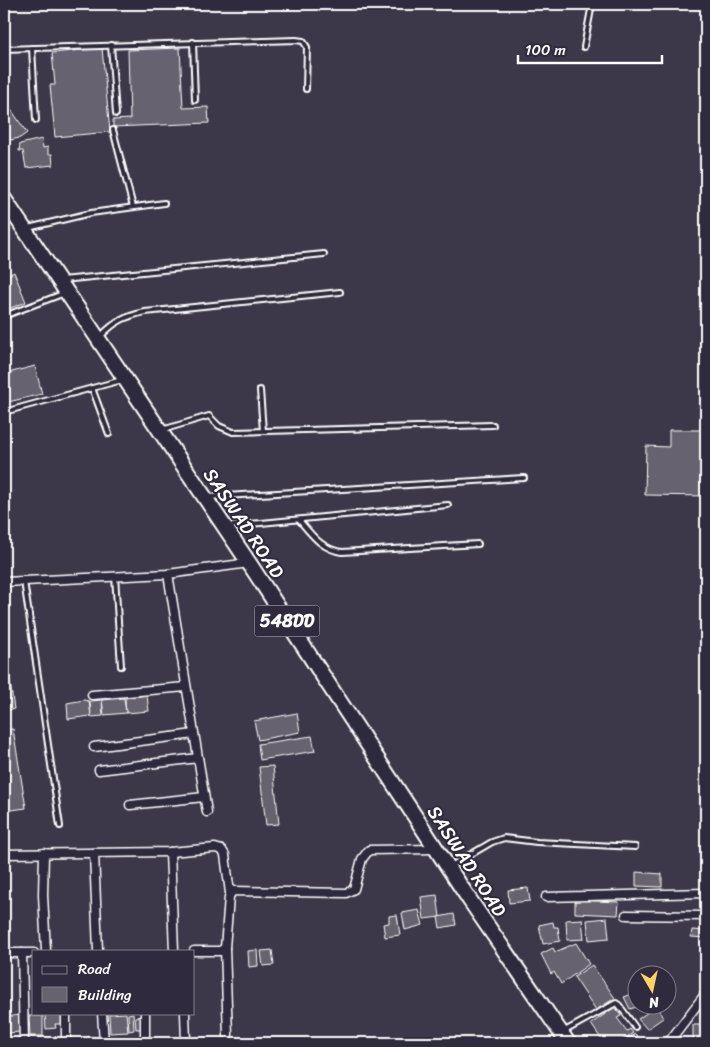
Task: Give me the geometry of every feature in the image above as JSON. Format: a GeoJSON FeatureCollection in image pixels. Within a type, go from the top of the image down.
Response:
{"type":"FeatureCollection","features":[{"type":"Feature","properties":{"kind":"highway","name":"SASWAD ROAD"},"geometry":{"type":"LineString","coordinates":[[4,199],[565,1038]]}},
{"type":"Feature","properties":{"kind":"street"},"geometry":{"type":"LineString","coordinates":[[4,582],[168,574],[249,563]]}},
{"type":"Feature","properties":{"kind":"street"},"geometry":{"type":"LineString","coordinates":[[168,574],[206,812]]}},
{"type":"Feature","properties":{"kind":"street"},"geometry":{"type":"LineString","coordinates":[[92,695],[186,686]]}},
{"type":"Feature","properties":{"kind":"street"},"geometry":{"type":"LineString","coordinates":[[94,747],[194,734]]}},
{"type":"Feature","properties":{"kind":"street"},"geometry":{"type":"LineString","coordinates":[[99,770],[198,758]]}},
{"type":"Feature","properties":{"kind":"street"},"geometry":{"type":"LineString","coordinates":[[130,805],[204,797]]}},
{"type":"Feature","properties":{"kind":"street"},"geometry":{"type":"LineString","coordinates":[[230,894],[240,891],[346,893],[354,889],[362,859],[369,850],[437,849]]}},
{"type":"Feature","properties":{"kind":"street"},"geometry":{"type":"LineString","coordinates":[[4,854],[222,850],[225,855],[230,894],[225,948],[228,1035]]}},
{"type":"Feature","properties":{"kind":"street"},"geometry":{"type":"LineString","coordinates":[[170,852],[174,950]]}},
{"type":"Feature","properties":{"kind":"street"},"geometry":{"type":"LineString","coordinates":[[44,853],[43,895],[46,950]]}},
{"type":"Feature","properties":{"kind":"street"},"geometry":{"type":"LineString","coordinates":[[94,853],[98,950]]}},
{"type":"Feature","properties":{"kind":"street"},"geometry":{"type":"LineString","coordinates":[[546,897],[706,893]]}},
{"type":"Feature","properties":{"kind":"street"},"geometry":{"type":"LineString","coordinates":[[626,915],[706,916]]}},
{"type":"Feature","properties":{"kind":"street"},"geometry":{"type":"LineString","coordinates":[[195,951],[220,951],[225,948]]}},
{"type":"Feature","properties":{"kind":"street"},"geometry":{"type":"LineString","coordinates":[[4,953],[32,953]]}},
{"type":"Feature","properties":{"kind":"street"},"geometry":{"type":"LineString","coordinates":[[22,953],[24,1043]]}},
{"type":"Feature","properties":{"kind":"street"},"geometry":{"type":"LineString","coordinates":[[668,1043],[706,993]]}},
{"type":"Feature","properties":{"kind":"street"},"geometry":{"type":"LineString","coordinates":[[66,1014],[66,1043]]}},
{"type":"Feature","properties":{"kind":"street"},"geometry":{"type":"LineString","coordinates":[[102,1014],[104,1043]]}},
{"type":"Feature","properties":{"kind":"street"},"geometry":{"type":"LineString","coordinates":[[145,1014],[145,1043]]}},
{"type":"Feature","properties":{"kind":"street"},"geometry":{"type":"LineString","coordinates":[[185,1014],[186,1043]]}},
{"type":"Feature","properties":{"kind":"lane"},"geometry":{"type":"LineString","coordinates":[[584,47],[592,4]]}},
{"type":"Feature","properties":{"kind":"lane"},"geometry":{"type":"LineString","coordinates":[[4,49],[281,39],[302,41],[307,47],[308,56],[306,89]]}},
{"type":"Feature","properties":{"kind":"lane"},"geometry":{"type":"LineString","coordinates":[[193,42],[195,100]]}},
{"type":"Feature","properties":{"kind":"lane"},"geometry":{"type":"LineString","coordinates":[[111,45],[116,114]]}},
{"type":"Feature","properties":{"kind":"lane"},"geometry":{"type":"LineString","coordinates":[[32,48],[36,120]]}},
{"type":"Feature","properties":{"kind":"lane"},"geometry":{"type":"LineString","coordinates":[[112,130],[133,207]]}},
{"type":"Feature","properties":{"kind":"lane"},"geometry":{"type":"LineString","coordinates":[[24,230],[92,212],[164,203]]}},
{"type":"Feature","properties":{"kind":"lane"},"geometry":{"type":"LineString","coordinates":[[59,281],[324,254]]}},
{"type":"Feature","properties":{"kind":"lane"},"geometry":{"type":"LineString","coordinates":[[4,316],[67,292]]}},
{"type":"Feature","properties":{"kind":"lane"},"geometry":{"type":"LineString","coordinates":[[98,338],[114,322],[129,315],[340,292]]}},
{"type":"Feature","properties":{"kind":"lane"},"geometry":{"type":"LineString","coordinates":[[4,412],[125,379]]}},
{"type":"Feature","properties":{"kind":"lane"},"geometry":{"type":"LineString","coordinates":[[92,388],[109,434]]}},
{"type":"Feature","properties":{"kind":"lane"},"geometry":{"type":"LineString","coordinates":[[260,390],[263,431]]}},
{"type":"Feature","properties":{"kind":"lane"},"geometry":{"type":"LineString","coordinates":[[160,430],[210,416],[225,430],[263,431],[493,425]]}},
{"type":"Feature","properties":{"kind":"lane"},"geometry":{"type":"LineString","coordinates":[[204,497],[524,478]]}},
{"type":"Feature","properties":{"kind":"lane"},"geometry":{"type":"LineString","coordinates":[[224,527],[448,505]]}},
{"type":"Feature","properties":{"kind":"lane"},"geometry":{"type":"LineString","coordinates":[[299,520],[322,546],[330,550],[342,552],[478,544]]}},
{"type":"Feature","properties":{"kind":"lane"},"geometry":{"type":"LineString","coordinates":[[115,576],[121,666]]}},
{"type":"Feature","properties":{"kind":"lane"},"geometry":{"type":"LineString","coordinates":[[24,581],[60,826]]}},
{"type":"Feature","properties":{"kind":"lane"},"geometry":{"type":"LineString","coordinates":[[449,867],[492,842],[504,838],[537,842],[635,847]]}},
{"type":"Feature","properties":{"kind":"lane"},"geometry":{"type":"LineString","coordinates":[[565,1038],[616,1004],[619,1005],[635,1027]]}},
{"type":"Feature","properties":{"kind":"building"},"geometry":{"type":"Polygon","coordinates":[[[661,4],[679,4],[678,10],[661,6],[661,4]]]}},
{"type":"Feature","properties":{"kind":"building"},"geometry":{"type":"Polygon","coordinates":[[[688,4],[706,4],[706,8],[688,4]]]}},
{"type":"Feature","properties":{"kind":"building"},"geometry":{"type":"Polygon","coordinates":[[[102,48],[110,132],[55,137],[50,85],[55,85],[52,53],[102,48]]]}},
{"type":"Feature","properties":{"kind":"building"},"geometry":{"type":"Polygon","coordinates":[[[180,48],[183,108],[208,107],[209,123],[113,127],[113,120],[130,119],[128,50],[180,48]]]}},
{"type":"Feature","properties":{"kind":"building"},"geometry":{"type":"Polygon","coordinates":[[[4,99],[27,133],[20,138],[10,140],[4,132],[4,99]]]}},
{"type":"Feature","properties":{"kind":"building"},"geometry":{"type":"Polygon","coordinates":[[[42,139],[43,148],[48,147],[48,154],[52,154],[53,165],[26,168],[23,151],[19,151],[20,144],[42,139]]]}},
{"type":"Feature","properties":{"kind":"building"},"geometry":{"type":"Polygon","coordinates":[[[14,272],[26,302],[8,309],[4,297],[4,277],[14,272]]]}},
{"type":"Feature","properties":{"kind":"building"},"geometry":{"type":"Polygon","coordinates":[[[35,366],[42,394],[4,403],[4,374],[35,366]]]}},
{"type":"Feature","properties":{"kind":"building"},"geometry":{"type":"Polygon","coordinates":[[[669,430],[706,430],[706,496],[645,495],[646,446],[669,447],[669,430]]]}},
{"type":"Feature","properties":{"kind":"building"},"geometry":{"type":"Polygon","coordinates":[[[4,641],[14,709],[4,711],[4,641]]]}},
{"type":"Feature","properties":{"kind":"building"},"geometry":{"type":"Polygon","coordinates":[[[147,695],[149,711],[126,713],[125,698],[147,695]]]}},
{"type":"Feature","properties":{"kind":"building"},"geometry":{"type":"Polygon","coordinates":[[[124,698],[126,713],[104,715],[102,700],[124,698]]]}},
{"type":"Feature","properties":{"kind":"building"},"geometry":{"type":"Polygon","coordinates":[[[102,700],[103,716],[91,717],[90,701],[102,700]]]}},
{"type":"Feature","properties":{"kind":"building"},"geometry":{"type":"Polygon","coordinates":[[[89,701],[91,716],[68,719],[67,703],[89,701]]]}},
{"type":"Feature","properties":{"kind":"building"},"geometry":{"type":"Polygon","coordinates":[[[297,713],[300,732],[258,740],[254,721],[297,713]]]}},
{"type":"Feature","properties":{"kind":"building"},"geometry":{"type":"Polygon","coordinates":[[[13,729],[26,808],[4,811],[4,730],[13,729]]]}},
{"type":"Feature","properties":{"kind":"building"},"geometry":{"type":"Polygon","coordinates":[[[312,736],[315,751],[260,760],[258,744],[312,736]]]}},
{"type":"Feature","properties":{"kind":"building"},"geometry":{"type":"Polygon","coordinates":[[[273,766],[279,824],[266,825],[259,767],[273,766]]]}},
{"type":"Feature","properties":{"kind":"building"},"geometry":{"type":"Polygon","coordinates":[[[4,829],[9,829],[8,844],[4,845],[4,829]]]}},
{"type":"Feature","properties":{"kind":"building"},"geometry":{"type":"Polygon","coordinates":[[[636,872],[662,874],[662,887],[636,886],[636,872]]]}},
{"type":"Feature","properties":{"kind":"building"},"geometry":{"type":"Polygon","coordinates":[[[528,888],[530,901],[509,903],[508,890],[528,888]]]}},
{"type":"Feature","properties":{"kind":"building"},"geometry":{"type":"Polygon","coordinates":[[[437,895],[440,917],[424,919],[421,897],[437,895]]]}},
{"type":"Feature","properties":{"kind":"building"},"geometry":{"type":"Polygon","coordinates":[[[702,896],[706,896],[706,912],[703,912],[702,896]]]}},
{"type":"Feature","properties":{"kind":"building"},"geometry":{"type":"Polygon","coordinates":[[[575,900],[619,902],[618,915],[575,913],[575,900]]]}},
{"type":"Feature","properties":{"kind":"building"},"geometry":{"type":"Polygon","coordinates":[[[419,910],[423,925],[405,930],[402,913],[419,910]]]}},
{"type":"Feature","properties":{"kind":"building"},"geometry":{"type":"Polygon","coordinates":[[[454,914],[456,925],[440,928],[438,917],[454,914]]]}},
{"type":"Feature","properties":{"kind":"building"},"geometry":{"type":"Polygon","coordinates":[[[397,915],[400,935],[385,937],[383,924],[389,923],[389,916],[397,915]]]}},
{"type":"Feature","properties":{"kind":"building"},"geometry":{"type":"Polygon","coordinates":[[[607,918],[609,938],[589,940],[587,920],[607,918]]]}},
{"type":"Feature","properties":{"kind":"building"},"geometry":{"type":"Polygon","coordinates":[[[582,919],[584,939],[567,940],[566,920],[582,919]]]}},
{"type":"Feature","properties":{"kind":"building"},"geometry":{"type":"Polygon","coordinates":[[[553,922],[554,927],[558,927],[560,941],[543,944],[539,925],[553,922]]]}},
{"type":"Feature","properties":{"kind":"building"},"geometry":{"type":"Polygon","coordinates":[[[692,930],[706,931],[706,938],[691,937],[692,930]]]}},
{"type":"Feature","properties":{"kind":"building"},"geometry":{"type":"Polygon","coordinates":[[[576,943],[589,964],[561,984],[554,972],[551,974],[541,954],[553,948],[555,952],[576,943]]]}},
{"type":"Feature","properties":{"kind":"building"},"geometry":{"type":"Polygon","coordinates":[[[257,950],[258,966],[249,967],[248,951],[257,950]]]}},
{"type":"Feature","properties":{"kind":"building"},"geometry":{"type":"Polygon","coordinates":[[[272,950],[274,965],[263,966],[261,951],[272,950]]]}},
{"type":"Feature","properties":{"kind":"building"},"geometry":{"type":"Polygon","coordinates":[[[592,965],[615,998],[596,1010],[574,977],[592,965]]]}},
{"type":"Feature","properties":{"kind":"building"},"geometry":{"type":"Polygon","coordinates":[[[628,996],[628,1005],[624,997],[628,996]]]}},
{"type":"Feature","properties":{"kind":"building"},"geometry":{"type":"Polygon","coordinates":[[[615,1007],[621,1016],[617,1018],[627,1031],[630,1029],[633,1033],[618,1043],[604,1043],[591,1024],[615,1007]]]}},
{"type":"Feature","properties":{"kind":"building"},"geometry":{"type":"Polygon","coordinates":[[[45,1014],[63,1014],[63,1024],[55,1024],[56,1028],[46,1029],[45,1014]]]}},
{"type":"Feature","properties":{"kind":"building"},"geometry":{"type":"Polygon","coordinates":[[[109,1014],[126,1014],[128,1032],[110,1033],[109,1014]]]}},
{"type":"Feature","properties":{"kind":"building"},"geometry":{"type":"Polygon","coordinates":[[[128,1014],[133,1014],[134,1030],[129,1031],[128,1014]]]}},
{"type":"Feature","properties":{"kind":"building"},"geometry":{"type":"Polygon","coordinates":[[[645,1014],[661,1014],[663,1018],[647,1029],[638,1019],[645,1014]]]}},
{"type":"Feature","properties":{"kind":"building"},"geometry":{"type":"Polygon","coordinates":[[[20,1015],[20,1032],[7,1033],[5,1017],[20,1015]]]}},
{"type":"Feature","properties":{"kind":"building"},"geometry":{"type":"Polygon","coordinates":[[[29,1016],[43,1016],[43,1036],[30,1036],[29,1016]]]}},
{"type":"Feature","properties":{"kind":"building"},"geometry":{"type":"Polygon","coordinates":[[[142,1016],[143,1029],[136,1029],[135,1017],[142,1016]]]}},
{"type":"Feature","properties":{"kind":"building"},"geometry":{"type":"Polygon","coordinates":[[[693,1025],[706,1025],[706,1042],[693,1043],[693,1025]]]}},
{"type":"Feature","properties":{"kind":"building"},"geometry":{"type":"Polygon","coordinates":[[[635,1034],[639,1038],[628,1043],[626,1039],[635,1034]]]}},
{"type":"Feature","properties":{"kind":"building"},"geometry":{"type":"Polygon","coordinates":[[[422,1036],[422,1043],[350,1043],[350,1041],[422,1036]]]}},
{"type":"Feature","properties":{"kind":"building"},"geometry":{"type":"Polygon","coordinates":[[[87,1037],[97,1037],[97,1042],[104,1043],[87,1043],[87,1037]]]}},
{"type":"Feature","properties":{"kind":"building"},"geometry":{"type":"Polygon","coordinates":[[[492,1041],[492,1043],[476,1043],[476,1042],[492,1041]]]}}]}
